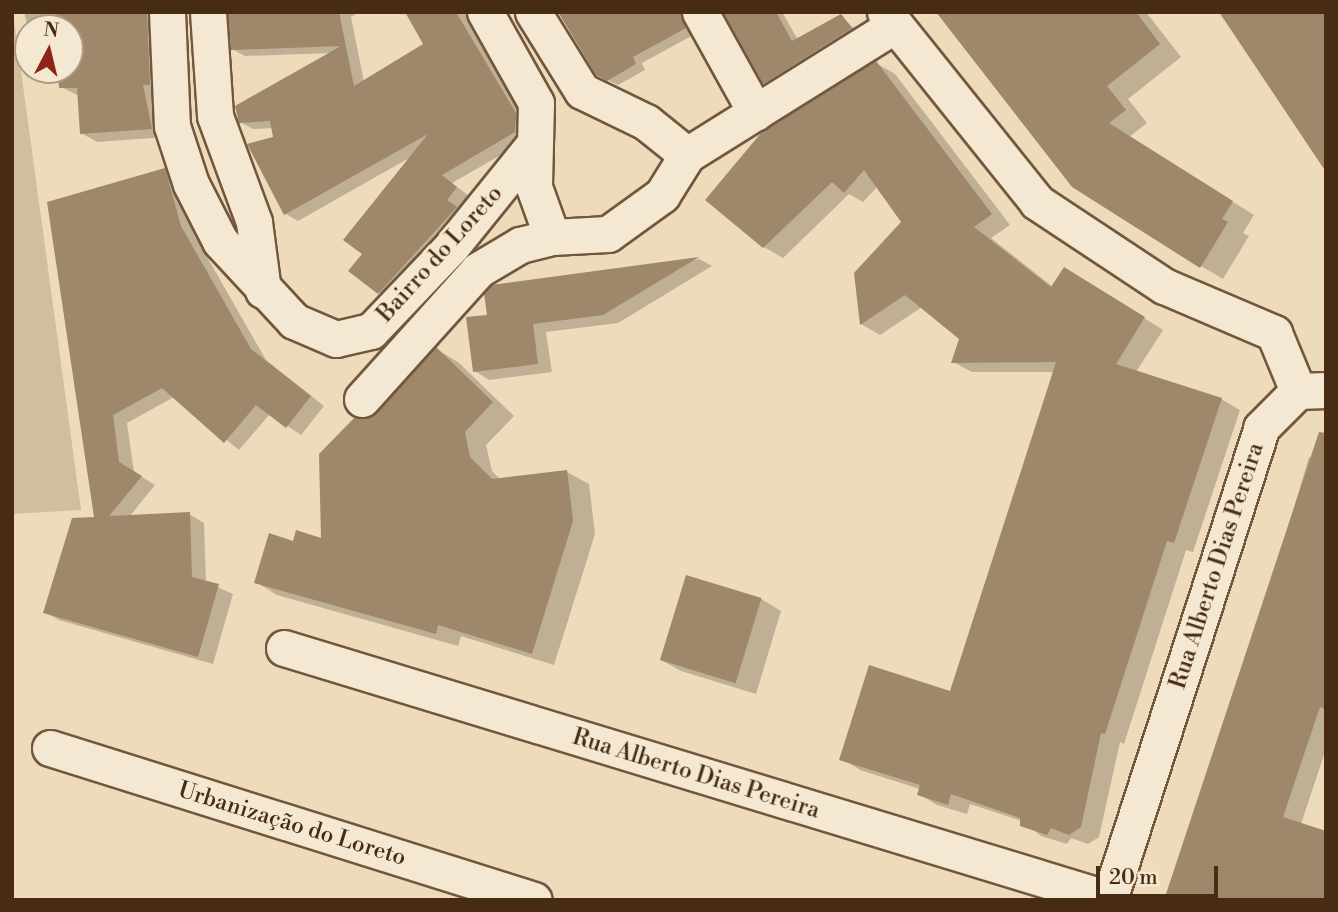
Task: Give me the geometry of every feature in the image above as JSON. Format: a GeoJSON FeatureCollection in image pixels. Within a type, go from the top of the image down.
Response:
{"type":"FeatureCollection","features":[{"type":"Feature","properties":{"kind":"street","name":"Bairro do Loreto"},"geometry":{"type":"LineString","coordinates":[[167,12],[172,126],[191,184],[220,241],[262,290],[294,321],[336,339],[370,331],[451,247],[534,144]]}},
{"type":"Feature","properties":{"kind":"street"},"geometry":{"type":"LineString","coordinates":[[208,12],[215,116],[254,222],[262,290]]}},
{"type":"Feature","properties":{"kind":"street","name":"Bairro do Loreto"},"geometry":{"type":"LineString","coordinates":[[485,12],[536,103],[534,187],[552,237]]}},
{"type":"Feature","properties":{"kind":"street"},"geometry":{"type":"LineString","coordinates":[[533,12],[582,91],[646,122],[687,155]]}},
{"type":"Feature","properties":{"kind":"street"},"geometry":{"type":"LineString","coordinates":[[700,12],[756,113]]}},
{"type":"Feature","properties":{"kind":"street"},"geometry":{"type":"LineString","coordinates":[[362,399],[478,270],[520,245],[552,237],[608,234],[662,195],[687,155],[756,113],[890,19],[1037,202],[1164,286],[1274,333],[1312,391]]}},
{"type":"Feature","properties":{"kind":"street","name":"Rua Alberto Dias Pereira"},"geometry":{"type":"LineString","coordinates":[[284,648],[1109,899],[1261,428],[1312,391]]}},
{"type":"Feature","properties":{"kind":"street","name":"Urbanização do Loreto"},"geometry":{"type":"LineString","coordinates":[[50,748],[534,900]]}},
{"type":"Feature","properties":{"kind":"shaded area"},"geometry":{"type":"Polygon","coordinates":[[[13,12],[14,84],[23,84],[81,510],[12,514],[13,12]]]}},
{"type":"Feature","properties":{"kind":"building"},"geometry":{"type":"Polygon","coordinates":[[[147,12],[150,85],[143,85],[152,129],[80,134],[77,88],[59,88],[59,84],[84,84],[84,14],[56,14],[147,12]]]}},
{"type":"Feature","properties":{"kind":"building"},"geometry":{"type":"Polygon","coordinates":[[[228,12],[339,12],[354,86],[423,44],[405,12],[456,12],[516,113],[515,132],[442,175],[457,187],[447,200],[457,207],[378,294],[348,271],[362,254],[343,240],[428,134],[284,215],[247,144],[273,137],[270,121],[239,123],[235,106],[341,46],[231,50],[228,12]]]}},
{"type":"Feature","properties":{"kind":"building"},"geometry":{"type":"Polygon","coordinates":[[[558,12],[680,12],[686,28],[633,57],[636,64],[607,81],[596,75],[558,12]]]}},
{"type":"Feature","properties":{"kind":"building"},"geometry":{"type":"Polygon","coordinates":[[[723,12],[776,12],[792,41],[841,14],[852,28],[763,84],[723,12]]]}},
{"type":"Feature","properties":{"kind":"building"},"geometry":{"type":"Polygon","coordinates":[[[936,12],[1136,12],[1160,44],[1107,86],[1126,110],[1109,123],[1233,201],[1222,219],[1228,222],[1200,268],[1072,187],[936,12]]]}},
{"type":"Feature","properties":{"kind":"building"},"geometry":{"type":"Polygon","coordinates":[[[1219,12],[1326,12],[1326,172],[1219,12]]]}},
{"type":"Feature","properties":{"kind":"building"},"geometry":{"type":"Polygon","coordinates":[[[876,61],[992,214],[974,227],[1051,287],[1064,267],[1145,317],[1116,364],[1222,398],[1174,543],[1167,541],[1105,734],[1101,733],[1081,827],[1069,835],[1051,828],[1047,835],[1020,826],[1020,818],[951,794],[948,805],[917,795],[920,785],[839,760],[869,665],[950,691],[1056,362],[951,363],[959,339],[905,295],[860,325],[854,273],[901,222],[864,170],[844,193],[832,182],[763,248],[705,200],[761,133],[876,61]]]}},
{"type":"Feature","properties":{"kind":"building"},"geometry":{"type":"Polygon","coordinates":[[[165,168],[181,226],[251,349],[311,396],[286,428],[256,405],[224,443],[162,388],[113,415],[119,462],[142,476],[109,516],[190,512],[192,577],[219,584],[198,657],[43,613],[72,518],[94,517],[47,202],[165,168]]]}},
{"type":"Feature","properties":{"kind":"building"},"geometry":{"type":"Polygon","coordinates":[[[699,257],[603,315],[533,324],[538,364],[473,372],[466,317],[487,315],[484,293],[491,285],[699,257]]]}},
{"type":"Feature","properties":{"kind":"building"},"geometry":{"type":"Polygon","coordinates":[[[436,347],[493,402],[465,432],[470,457],[492,479],[567,470],[573,521],[532,654],[438,625],[436,634],[254,583],[269,533],[293,541],[296,530],[321,538],[319,454],[355,417],[368,418],[377,412],[436,347]]]}},
{"type":"Feature","properties":{"kind":"building"},"geometry":{"type":"Polygon","coordinates":[[[1319,432],[1326,433],[1326,709],[1320,707],[1283,817],[1326,831],[1326,900],[1164,900],[1319,432]]]}},
{"type":"Feature","properties":{"kind":"building"},"geometry":{"type":"Polygon","coordinates":[[[686,575],[762,598],[736,683],[660,660],[686,575]]]}}]}
